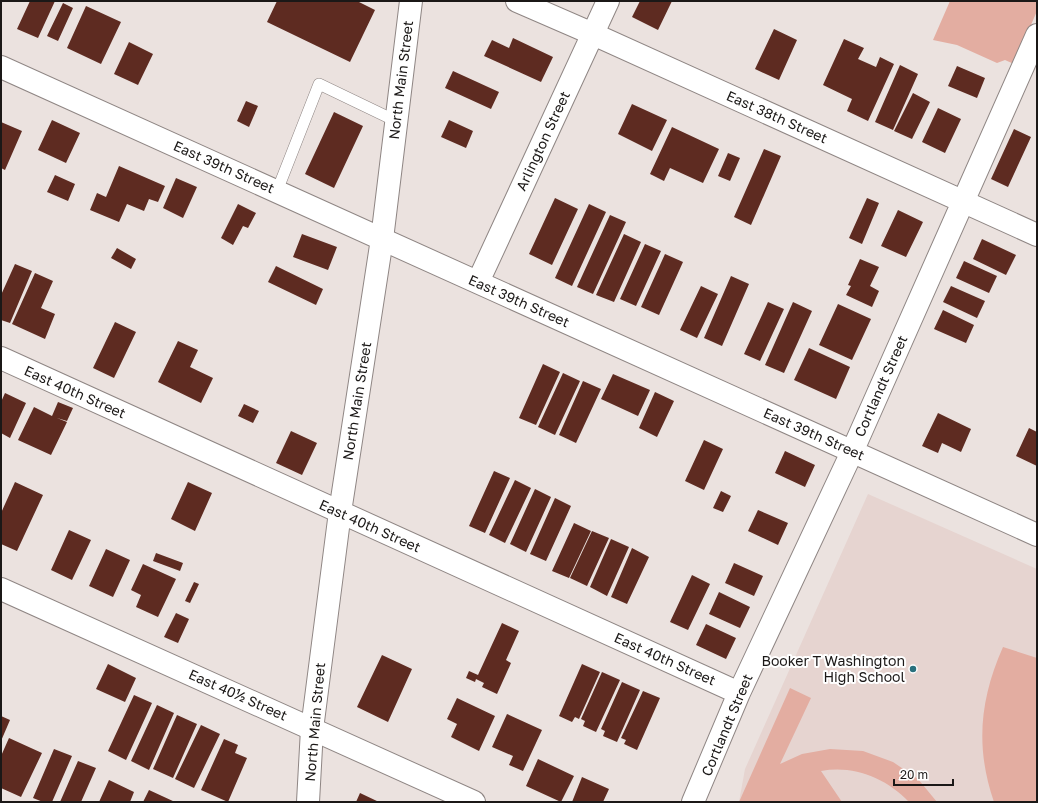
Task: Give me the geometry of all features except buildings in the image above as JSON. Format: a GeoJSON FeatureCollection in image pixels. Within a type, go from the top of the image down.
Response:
{"type":"FeatureCollection","features":[{"type":"Feature","properties":{"kind":"street","name":"North Main Street"},"geometry":{"type":"LineString","coordinates":[[308,802],[312,729],[340,512],[382,239],[411,1]]}},
{"type":"Feature","properties":{"kind":"street","name":"East 38th Street"},"geometry":{"type":"LineString","coordinates":[[517,1],[1037,235]]}},
{"type":"Feature","properties":{"kind":"street","name":"Arlington Street"},"geometry":{"type":"LineString","coordinates":[[478,282],[608,1]]}},
{"type":"Feature","properties":{"kind":"street","name":"Cortlandt Street"},"geometry":{"type":"LineString","coordinates":[[693,802],[739,693],[852,452],[1037,35]]}},
{"type":"Feature","properties":{"kind":"street","name":"East 39th Street"},"geometry":{"type":"LineString","coordinates":[[1,66],[1037,535]]}},
{"type":"Feature","properties":{"kind":"street","name":"East 40th Street"},"geometry":{"type":"LineString","coordinates":[[1,358],[739,693]]}},
{"type":"Feature","properties":{"kind":"street","name":"East 40½ Street"},"geometry":{"type":"LineString","coordinates":[[1,589],[474,802]]}},
{"type":"Feature","properties":{"kind":"lane"},"geometry":{"type":"LineString","coordinates":[[277,191],[318,84],[396,121]]}},
{"type":"Feature","properties":{"kind":"shaded area"},"geometry":{"type":"Polygon","coordinates":[[[950,1],[1037,1],[1037,11],[1014,64],[1005,60],[997,63],[957,45],[933,40],[950,1]]]}},
{"type":"Feature","properties":{"kind":"shaded area","name":"Booker T Washington High School"},"geometry":{"type":"Polygon","coordinates":[[[868,494],[1037,569],[1037,802],[739,802],[745,769],[868,494]]]}},
{"type":"Feature","properties":{"kind":"shaded area"},"geometry":{"type":"Polygon","coordinates":[[[1003,647],[1037,658],[1037,802],[994,802],[988,782],[982,742],[985,704],[995,666],[1003,647]]]}},
{"type":"Feature","properties":{"kind":"shaded area"},"geometry":{"type":"Polygon","coordinates":[[[790,688],[811,698],[780,764],[802,754],[830,749],[863,751],[893,762],[918,779],[937,802],[909,802],[890,786],[869,775],[845,770],[833,770],[821,771],[842,802],[739,802],[790,688]]]}},
{"type":"Feature","properties":{"kind":"place","name":"Booker T Washington High School"},"geometry":{"type":"Point","coordinates":[913,669]}}]}
